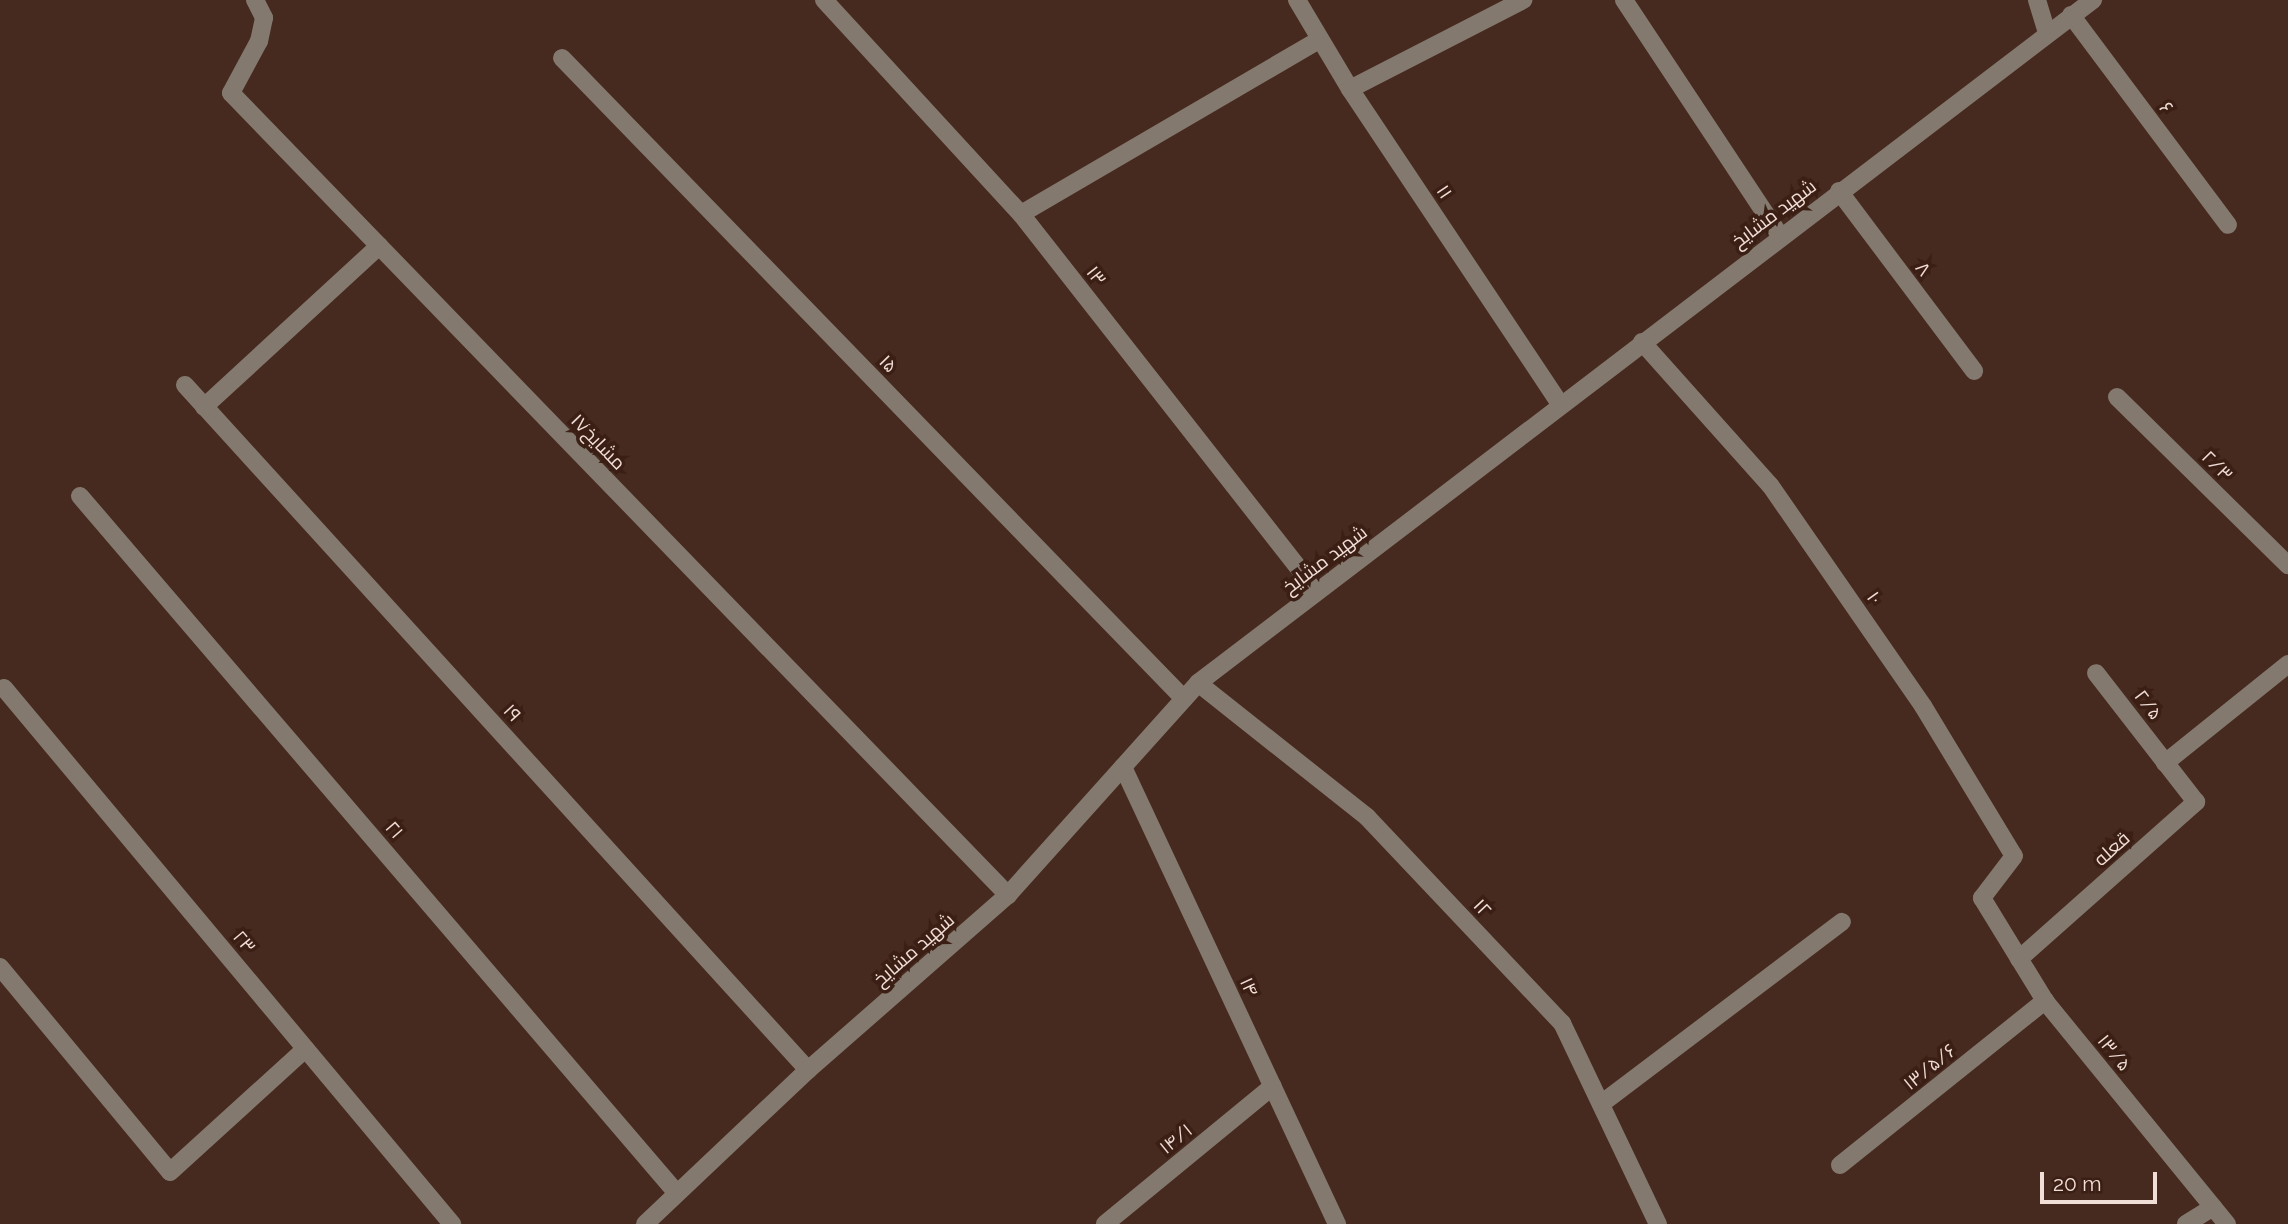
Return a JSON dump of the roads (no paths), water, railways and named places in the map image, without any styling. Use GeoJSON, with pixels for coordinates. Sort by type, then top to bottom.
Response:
{"type":"FeatureCollection","features":[{"type":"Feature","properties":{"kind":"street","name":"۱۷مشایخ"},"geometry":{"type":"LineString","coordinates":[[255,0],[264,18],[259,41],[231,93],[1008,895]]}},
{"type":"Feature","properties":{"kind":"street","name":"۱۳"},"geometry":{"type":"LineString","coordinates":[[824,0],[1021,214],[1317,592]]}},
{"type":"Feature","properties":{"kind":"street","name":"۱۱"},"geometry":{"type":"LineString","coordinates":[[1297,0],[1350,89],[1561,405]]}},
{"type":"Feature","properties":{"kind":"street"},"geometry":{"type":"LineString","coordinates":[[1350,89],[1523,0]]}},
{"type":"Feature","properties":{"kind":"street"},"geometry":{"type":"LineString","coordinates":[[1624,0],[1780,236]]}},
{"type":"Feature","properties":{"kind":"street"},"geometry":{"type":"LineString","coordinates":[[2037,0],[2047,32]]}},
{"type":"Feature","properties":{"kind":"street","name":"شهید مشایخ"},"geometry":{"type":"LineString","coordinates":[[645,1224],[808,1070],[1008,895],[1198,683],[2047,32],[2093,0]]}},
{"type":"Feature","properties":{"kind":"street","name":"۶"},"geometry":{"type":"LineString","coordinates":[[2071,15],[2228,225]]}},
{"type":"Feature","properties":{"kind":"street"},"geometry":{"type":"LineString","coordinates":[[1021,214],[1320,39]]}},
{"type":"Feature","properties":{"kind":"street","name":"۱۵"},"geometry":{"type":"LineString","coordinates":[[562,58],[1184,699]]}},
{"type":"Feature","properties":{"kind":"street","name":"۸"},"geometry":{"type":"LineString","coordinates":[[1839,191],[1974,371]]}},
{"type":"Feature","properties":{"kind":"street"},"geometry":{"type":"LineString","coordinates":[[204,407],[379,246]]}},
{"type":"Feature","properties":{"kind":"street","name":"۱۰"},"geometry":{"type":"LineString","coordinates":[[1642,342],[1770,485],[1923,705],[2014,856],[1982,898]]}},
{"type":"Feature","properties":{"kind":"street","name":"۱۹"},"geometry":{"type":"LineString","coordinates":[[185,385],[808,1070]]}},
{"type":"Feature","properties":{"kind":"street","name":"۲/۳"},"geometry":{"type":"LineString","coordinates":[[2117,397],[2288,565]]}},
{"type":"Feature","properties":{"kind":"street","name":"۲۱"},"geometry":{"type":"LineString","coordinates":[[79,496],[676,1192]]}},
{"type":"Feature","properties":{"kind":"street"},"geometry":{"type":"LineString","coordinates":[[2165,763],[2288,664]]}},
{"type":"Feature","properties":{"kind":"street","name":"۲/۵"},"geometry":{"type":"LineString","coordinates":[[2096,673],[2165,763]]}},
{"type":"Feature","properties":{"kind":"street","name":"۱۲"},"geometry":{"type":"LineString","coordinates":[[1198,683],[1367,817],[1562,1023],[1658,1224]]}},
{"type":"Feature","properties":{"kind":"street","name":"۲۳"},"geometry":{"type":"LineString","coordinates":[[4,688],[452,1224]]}},
{"type":"Feature","properties":{"kind":"street","name":"قعله"},"geometry":{"type":"LineString","coordinates":[[2019,959],[2196,803],[2165,763]]}},
{"type":"Feature","properties":{"kind":"street","name":"۱۴"},"geometry":{"type":"LineString","coordinates":[[1124,767],[1337,1224]]}},
{"type":"Feature","properties":{"kind":"street","name":"۱۳/۵"},"geometry":{"type":"LineString","coordinates":[[1982,898],[2045,1001],[2227,1224]]}},
{"type":"Feature","properties":{"kind":"street"},"geometry":{"type":"LineString","coordinates":[[1601,1104],[1842,922]]}},
{"type":"Feature","properties":{"kind":"street"},"geometry":{"type":"LineString","coordinates":[[0,967],[170,1172],[306,1049]]}},
{"type":"Feature","properties":{"kind":"street","name":"۱۳/۵/۶"},"geometry":{"type":"LineString","coordinates":[[1840,1165],[2045,1001]]}},
{"type":"Feature","properties":{"kind":"street","name":"۱۴/۱"},"geometry":{"type":"LineString","coordinates":[[1105,1224],[1273,1086]]}},
{"type":"Feature","properties":{"kind":"street"},"geometry":{"type":"LineString","coordinates":[[2186,1224],[2213,1207]]}}]}
